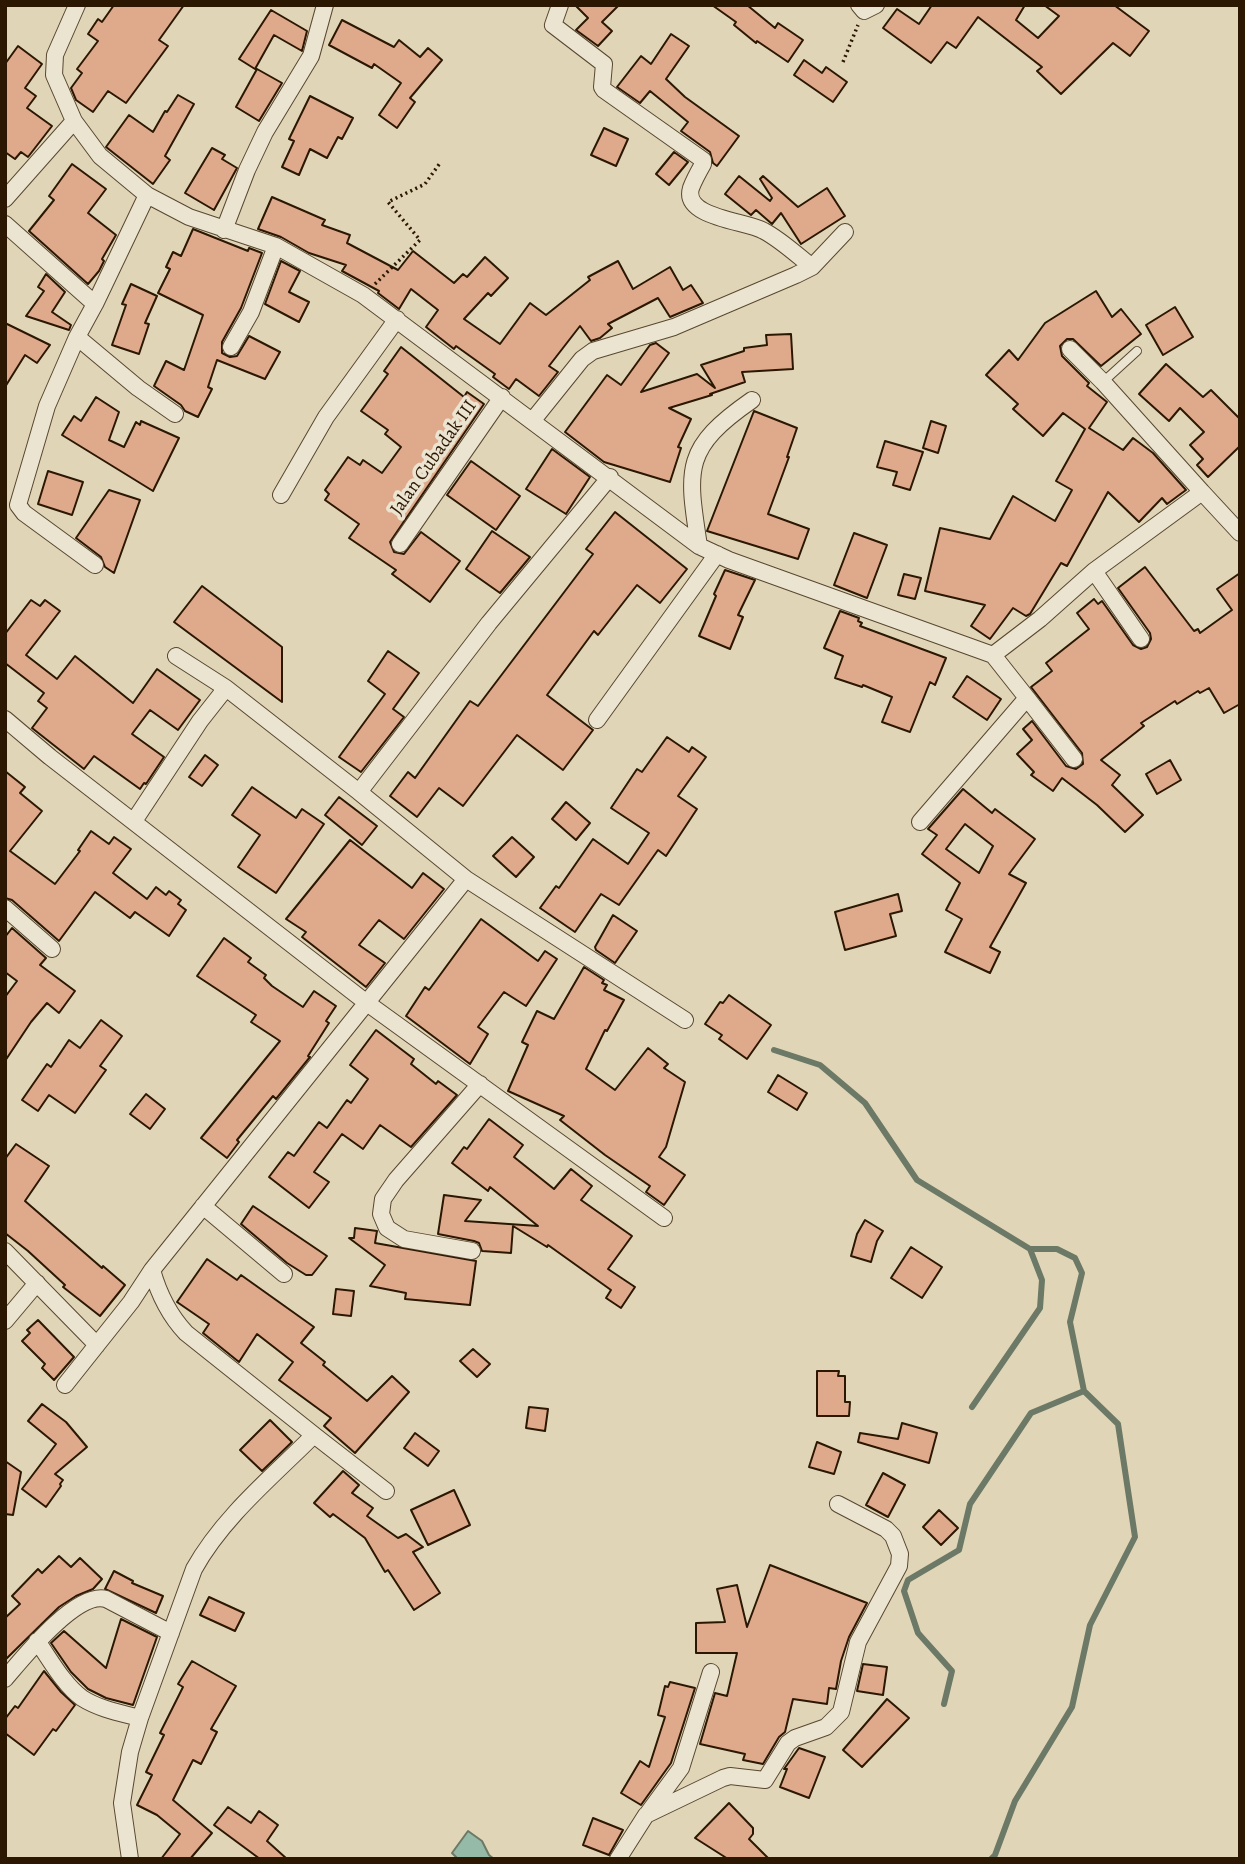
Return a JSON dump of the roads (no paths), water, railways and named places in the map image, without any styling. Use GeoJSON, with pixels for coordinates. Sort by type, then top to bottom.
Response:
{"type":"FeatureCollection","features":[{"type":"Feature","properties":{"kind":"street"},"geometry":{"type":"LineString","coordinates":[[77,5],[55,55],[54,75],[74,121],[100,156],[147,195],[189,217],[276,246],[363,295],[699,546],[993,655],[1074,759]]}},
{"type":"Feature","properties":{"kind":"street"},"geometry":{"type":"LineString","coordinates":[[224,230],[265,132],[311,56],[325,5]]}},
{"type":"Feature","properties":{"kind":"street"},"geometry":{"type":"LineString","coordinates":[[560,5],[553,25],[604,64],[604,90],[702,160],[703,164],[691,188],[690,196],[695,206],[713,215],[762,229],[812,267]]}},
{"type":"Feature","properties":{"kind":"street"},"geometry":{"type":"LineString","coordinates":[[5,199],[74,121]]}},
{"type":"Feature","properties":{"kind":"street"},"geometry":{"type":"LineString","coordinates":[[95,565],[24,513],[18,505],[47,406],[77,337],[147,195]]}},
{"type":"Feature","properties":{"kind":"street"},"geometry":{"type":"LineString","coordinates":[[5,224],[95,303]]}},
{"type":"Feature","properties":{"kind":"street"},"geometry":{"type":"LineString","coordinates":[[533,420],[582,359],[593,351],[674,327],[812,267],[845,232]]}},
{"type":"Feature","properties":{"kind":"street"},"geometry":{"type":"LineString","coordinates":[[231,347],[251,313],[276,246]]}},
{"type":"Feature","properties":{"kind":"street"},"geometry":{"type":"LineString","coordinates":[[281,495],[326,417],[397,320]]}},
{"type":"Feature","properties":{"kind":"street"},"geometry":{"type":"LineString","coordinates":[[77,337],[174,414]]}},
{"type":"Feature","properties":{"kind":"street"},"geometry":{"type":"LineString","coordinates":[[1070,349],[1240,533]]}},
{"type":"Feature","properties":{"kind":"street","name":"Jalan Cubadak III"},"geometry":{"type":"LineString","coordinates":[[400,544],[502,397]]}},
{"type":"Feature","properties":{"kind":"street"},"geometry":{"type":"LineString","coordinates":[[699,546],[692,503],[693,466],[710,434],[724,419],[752,400]]}},
{"type":"Feature","properties":{"kind":"street"},"geometry":{"type":"LineString","coordinates":[[359,792],[489,623],[610,477]]}},
{"type":"Feature","properties":{"kind":"street"},"geometry":{"type":"LineString","coordinates":[[993,655],[1040,619],[1094,571],[1202,492]]}},
{"type":"Feature","properties":{"kind":"street"},"geometry":{"type":"LineString","coordinates":[[597,720],[717,554]]}},
{"type":"Feature","properties":{"kind":"street"},"geometry":{"type":"LineString","coordinates":[[1094,571],[1141,639]]}},
{"type":"Feature","properties":{"kind":"street"},"geometry":{"type":"LineString","coordinates":[[176,656],[226,688],[466,879],[685,1020]]}},
{"type":"Feature","properties":{"kind":"street"},"geometry":{"type":"LineString","coordinates":[[134,821],[200,721],[226,688]]}},
{"type":"Feature","properties":{"kind":"street"},"geometry":{"type":"LineString","coordinates":[[920,822],[1027,698]]}},
{"type":"Feature","properties":{"kind":"street"},"geometry":{"type":"LineString","coordinates":[[5,719],[367,1003],[664,1218]]}},
{"type":"Feature","properties":{"kind":"street"},"geometry":{"type":"LineString","coordinates":[[65,1385],[152,1270],[466,879]]}},
{"type":"Feature","properties":{"kind":"street"},"geometry":{"type":"LineString","coordinates":[[5,908],[52,949]]}},
{"type":"Feature","properties":{"kind":"street"},"geometry":{"type":"LineString","coordinates":[[472,1251],[404,1239],[387,1228],[381,1214],[383,1199],[396,1180],[480,1084]]}},
{"type":"Feature","properties":{"kind":"street"},"geometry":{"type":"LineString","coordinates":[[203,1206],[284,1274]]}},
{"type":"Feature","properties":{"kind":"street"},"geometry":{"type":"LineString","coordinates":[[5,1251],[97,1345]]}},
{"type":"Feature","properties":{"kind":"street"},"geometry":{"type":"LineString","coordinates":[[152,1270],[164,1303],[180,1327],[386,1491]]}},
{"type":"Feature","properties":{"kind":"street"},"geometry":{"type":"LineString","coordinates":[[5,1321],[37,1283]]}},
{"type":"Feature","properties":{"kind":"street"},"geometry":{"type":"LineString","coordinates":[[130,1859],[122,1803],[130,1752],[194,1569],[202,1555],[240,1509],[314,1435]]}},
{"type":"Feature","properties":{"kind":"street"},"geometry":{"type":"LineString","coordinates":[[646,1815],[723,1778],[730,1776],[765,1780],[788,1743],[794,1738],[826,1727],[841,1712],[858,1642],[899,1566],[900,1554],[893,1536],[886,1529],[838,1504]]}},
{"type":"Feature","properties":{"kind":"street"},"geometry":{"type":"LineString","coordinates":[[5,1679],[37,1641],[64,1617],[97,1598],[106,1599],[171,1633]]}},
{"type":"Feature","properties":{"kind":"street"},"geometry":{"type":"LineString","coordinates":[[37,1641],[69,1685],[83,1698],[104,1708],[140,1718]]}},
{"type":"Feature","properties":{"kind":"street"},"geometry":{"type":"LineString","coordinates":[[618,1859],[681,1768],[711,1672]]}},
{"type":"Feature","properties":{"kind":"lane"},"geometry":{"type":"LineString","coordinates":[[1103,382],[1138,351]]}},
{"type":"Feature","properties":{"kind":"waterway"},"geometry":{"type":"LineString","coordinates":[[774,1050],[820,1065],[865,1103],[917,1180],[1030,1249],[1042,1280],[1040,1308],[972,1407]]}},
{"type":"Feature","properties":{"kind":"waterway"},"geometry":{"type":"LineString","coordinates":[[991,1859],[995,1855],[1015,1801],[1072,1707],[1090,1625],[1135,1537],[1118,1424],[1084,1391],[1070,1322],[1082,1273],[1075,1258],[1057,1249],[1030,1249]]}},
{"type":"Feature","properties":{"kind":"waterway"},"geometry":{"type":"LineString","coordinates":[[944,1704],[952,1671],[918,1633],[904,1591],[908,1580],[959,1550],[970,1504],[1031,1413],[1084,1391]]}}]}
